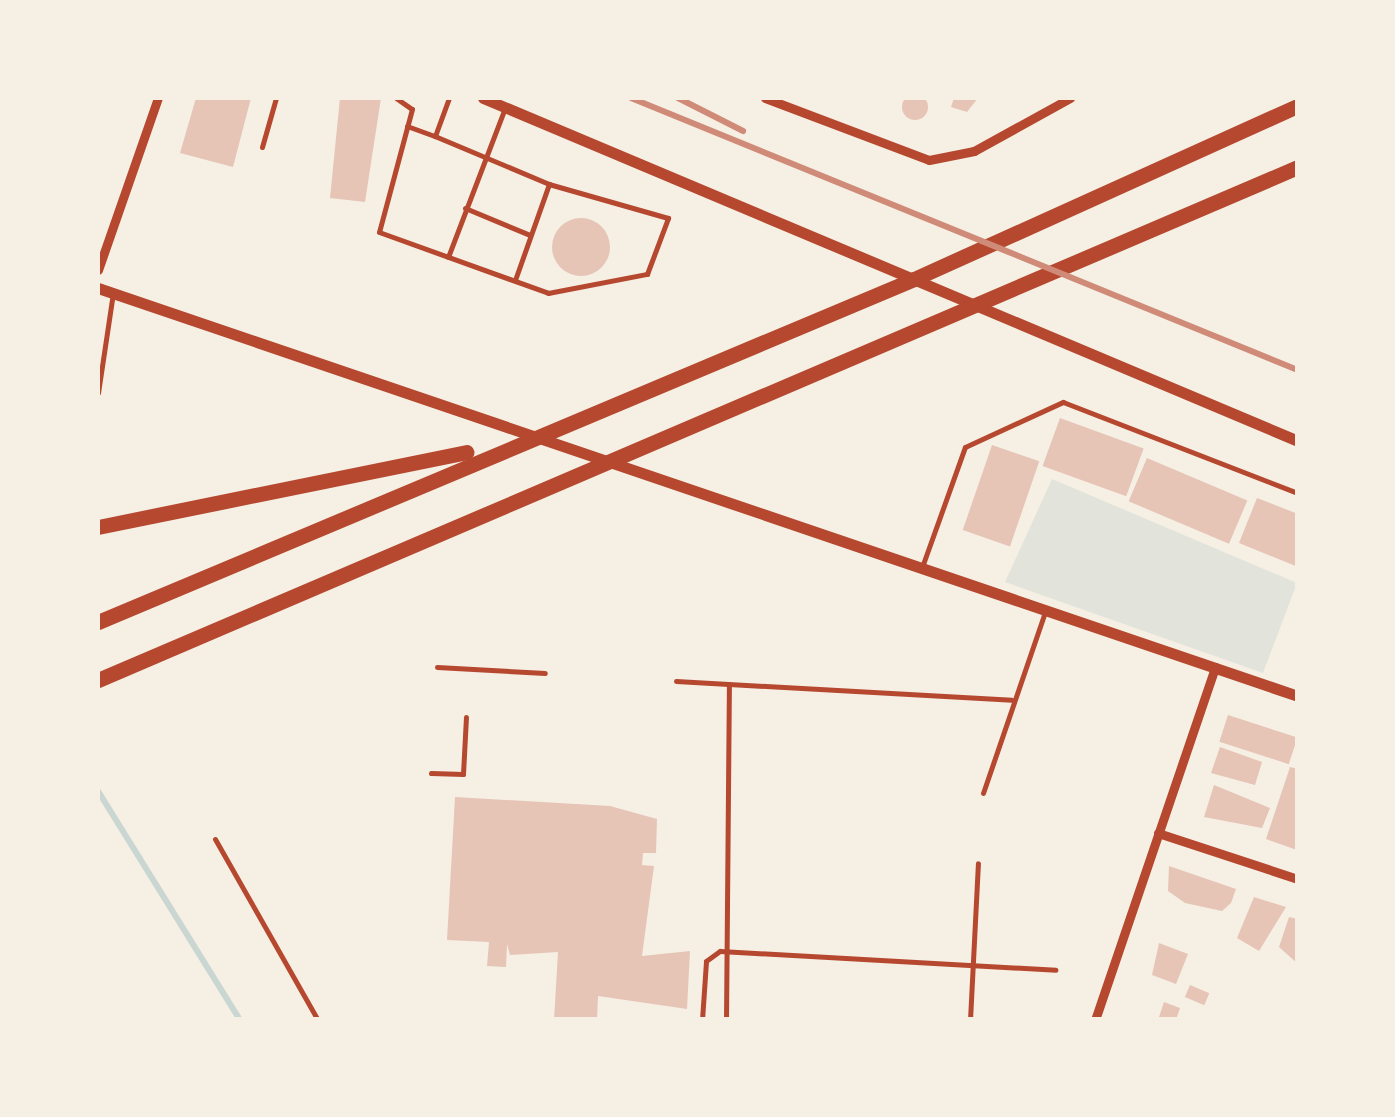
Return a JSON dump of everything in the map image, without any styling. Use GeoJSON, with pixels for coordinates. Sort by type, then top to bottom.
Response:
{"type":"FeatureCollection","features":[{"type":"Feature","properties":{"kind":"highway"},"geometry":{"type":"LineString","coordinates":[[98,622],[500,446],[914,279],[1298,106]]}},
{"type":"Feature","properties":{"kind":"highway"},"geometry":{"type":"LineString","coordinates":[[98,680],[602,457],[1298,167]]}},
{"type":"Feature","properties":{"kind":"highway"},"geometry":{"type":"LineString","coordinates":[[1269,180],[1298,175]]}},
{"type":"Feature","properties":{"kind":"highway"},"geometry":{"type":"LineString","coordinates":[[98,527],[500,446]]}},
{"type":"Feature","properties":{"kind":"street"},"geometry":{"type":"LineString","coordinates":[[98,270],[158,98]]}},
{"type":"Feature","properties":{"kind":"street"},"geometry":{"type":"LineString","coordinates":[[483,98],[1298,441]]}},
{"type":"Feature","properties":{"kind":"street"},"geometry":{"type":"LineString","coordinates":[[765,98],[929,160],[974,151],[1070,98]]}},
{"type":"Feature","properties":{"kind":"street"},"geometry":{"type":"LineString","coordinates":[[98,288],[1298,696]]}},
{"type":"Feature","properties":{"kind":"street"},"geometry":{"type":"LineString","coordinates":[[1095,1020],[1215,667]]}},
{"type":"Feature","properties":{"kind":"street"},"geometry":{"type":"LineString","coordinates":[[1158,834],[1298,880]]}},
{"type":"Feature","properties":{"kind":"lane"},"geometry":{"type":"LineString","coordinates":[[262,147],[276,98]]}},
{"type":"Feature","properties":{"kind":"lane"},"geometry":{"type":"LineString","coordinates":[[396,98],[412,109],[407,126],[379,232],[548,293],[648,274],[668,218],[549,184],[407,126]]}},
{"type":"Feature","properties":{"kind":"lane"},"geometry":{"type":"LineString","coordinates":[[435,136],[449,98]]}},
{"type":"Feature","properties":{"kind":"lane"},"geometry":{"type":"LineString","coordinates":[[448,257],[506,107]]}},
{"type":"Feature","properties":{"kind":"lane"},"geometry":{"type":"LineString","coordinates":[[514,282],[549,184]]}},
{"type":"Feature","properties":{"kind":"lane"},"geometry":{"type":"LineString","coordinates":[[465,208],[530,235]]}},
{"type":"Feature","properties":{"kind":"lane"},"geometry":{"type":"LineString","coordinates":[[98,393],[114,293]]}},
{"type":"Feature","properties":{"kind":"lane"},"geometry":{"type":"LineString","coordinates":[[98,314],[110,314]]}},
{"type":"Feature","properties":{"kind":"lane"},"geometry":{"type":"LineString","coordinates":[[922,567],[966,447],[1062,402],[1298,493]]}},
{"type":"Feature","properties":{"kind":"lane"},"geometry":{"type":"LineString","coordinates":[[983,793],[1046,610]]}},
{"type":"Feature","properties":{"kind":"lane"},"geometry":{"type":"LineString","coordinates":[[437,667],[545,673]]}},
{"type":"Feature","properties":{"kind":"lane"},"geometry":{"type":"LineString","coordinates":[[676,681],[1012,700]]}},
{"type":"Feature","properties":{"kind":"lane"},"geometry":{"type":"LineString","coordinates":[[726,1020],[730,962],[720,951],[729,684]]}},
{"type":"Feature","properties":{"kind":"lane"},"geometry":{"type":"LineString","coordinates":[[431,773],[463,774],[466,717]]}},
{"type":"Feature","properties":{"kind":"lane"},"geometry":{"type":"LineString","coordinates":[[215,839],[318,1020]]}},
{"type":"Feature","properties":{"kind":"lane"},"geometry":{"type":"LineString","coordinates":[[970,1020],[978,862]]}},
{"type":"Feature","properties":{"kind":"lane"},"geometry":{"type":"LineString","coordinates":[[702,1020],[706,961],[720,951],[1055,970]]}},
{"type":"Feature","properties":{"kind":"shaded area"},"geometry":{"type":"Polygon","coordinates":[[[1052,479],[1297,583],[1263,673],[1005,582],[1052,479]]]}},
{"type":"Feature","properties":{"kind":"building"},"geometry":{"type":"Polygon","coordinates":[[[915,94],[924,98],[928,107],[924,116],[915,120],[906,116],[902,107],[906,98],[915,94]]]}},
{"type":"Feature","properties":{"kind":"building"},"geometry":{"type":"Polygon","coordinates":[[[196,98],[251,98],[233,167],[180,153],[196,98]]]}},
{"type":"Feature","properties":{"kind":"building"},"geometry":{"type":"Polygon","coordinates":[[[340,98],[381,98],[365,202],[330,198],[340,98]]]}},
{"type":"Feature","properties":{"kind":"building"},"geometry":{"type":"Polygon","coordinates":[[[954,98],[978,98],[967,112],[951,107],[954,98]]]}},
{"type":"Feature","properties":{"kind":"building"},"geometry":{"type":"Polygon","coordinates":[[[581,218],[601,227],[610,247],[601,267],[581,276],[561,267],[552,247],[561,227],[581,218]]]}},
{"type":"Feature","properties":{"kind":"building"},"geometry":{"type":"Polygon","coordinates":[[[1060,418],[1144,448],[1126,496],[1043,466],[1060,418]]]}},
{"type":"Feature","properties":{"kind":"building"},"geometry":{"type":"Polygon","coordinates":[[[992,445],[1039,461],[1010,546],[963,530],[992,445]]]}},
{"type":"Feature","properties":{"kind":"building"},"geometry":{"type":"Polygon","coordinates":[[[1147,458],[1247,501],[1229,544],[1129,501],[1147,458]]]}},
{"type":"Feature","properties":{"kind":"building"},"geometry":{"type":"Polygon","coordinates":[[[1257,498],[1298,514],[1298,567],[1239,543],[1257,498]]]}},
{"type":"Feature","properties":{"kind":"building"},"geometry":{"type":"Polygon","coordinates":[[[1228,715],[1297,738],[1289,764],[1219,742],[1228,715]]]}},
{"type":"Feature","properties":{"kind":"building"},"geometry":{"type":"Polygon","coordinates":[[[1220,747],[1262,762],[1255,785],[1211,773],[1220,747]]]}},
{"type":"Feature","properties":{"kind":"building"},"geometry":{"type":"Polygon","coordinates":[[[1290,767],[1298,769],[1297,850],[1266,839],[1290,767]]]}},
{"type":"Feature","properties":{"kind":"building"},"geometry":{"type":"Polygon","coordinates":[[[1214,785],[1270,808],[1262,828],[1204,817],[1214,785]]]}},
{"type":"Feature","properties":{"kind":"building"},"geometry":{"type":"Polygon","coordinates":[[[455,797],[610,806],[657,819],[656,853],[643,853],[642,865],[654,866],[642,956],[690,951],[687,1009],[598,996],[597,1020],[554,1020],[558,952],[510,955],[507,944],[506,967],[487,966],[489,942],[447,940],[455,797]]]}},
{"type":"Feature","properties":{"kind":"building"},"geometry":{"type":"Polygon","coordinates":[[[1169,866],[1236,889],[1231,903],[1222,911],[1185,903],[1168,891],[1169,866]]]}},
{"type":"Feature","properties":{"kind":"building"},"geometry":{"type":"Polygon","coordinates":[[[1254,897],[1286,907],[1259,951],[1237,938],[1254,897]]]}},
{"type":"Feature","properties":{"kind":"building"},"geometry":{"type":"Polygon","coordinates":[[[1289,917],[1298,919],[1298,964],[1279,947],[1289,917]]]}},
{"type":"Feature","properties":{"kind":"building"},"geometry":{"type":"Polygon","coordinates":[[[1159,943],[1188,954],[1176,984],[1152,975],[1159,943]]]}},
{"type":"Feature","properties":{"kind":"building"},"geometry":{"type":"Polygon","coordinates":[[[1190,985],[1209,993],[1204,1005],[1185,997],[1190,985]]]}},
{"type":"Feature","properties":{"kind":"building"},"geometry":{"type":"Polygon","coordinates":[[[1164,1002],[1180,1008],[1176,1020],[1158,1020],[1164,1002]]]}},
{"type":"Feature","properties":{"kind":"waterway"},"geometry":{"type":"LineString","coordinates":[[98,791],[240,1020]]}},
{"type":"Feature","properties":{"kind":"railway"},"geometry":{"type":"LineString","coordinates":[[631,98],[1298,370]]}},
{"type":"Feature","properties":{"kind":"railway"},"geometry":{"type":"LineString","coordinates":[[678,98],[743,131]]}}]}
